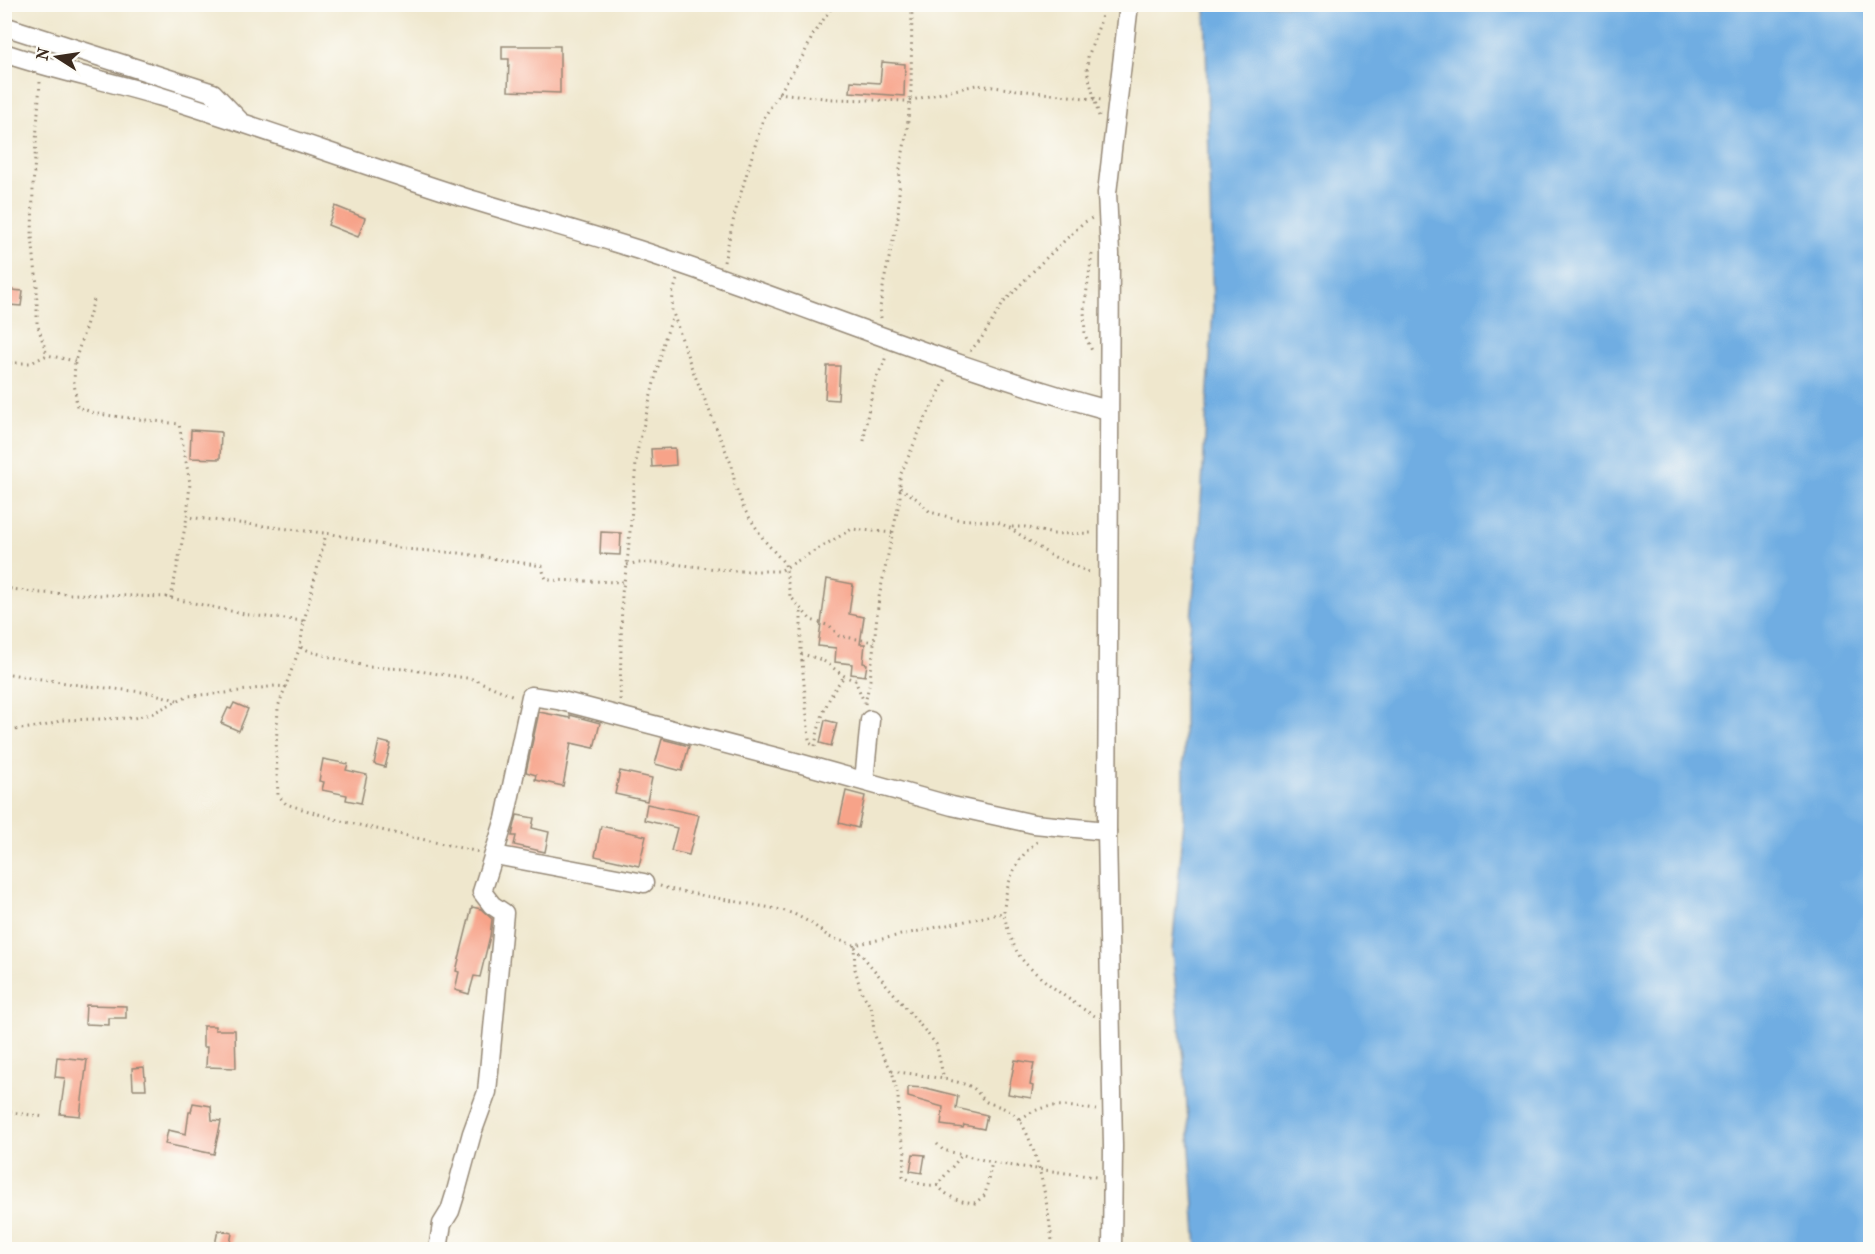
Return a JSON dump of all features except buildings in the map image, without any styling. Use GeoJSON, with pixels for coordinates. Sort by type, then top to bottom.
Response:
{"type":"FeatureCollection","features":[{"type":"Feature","properties":{"kind":"street"},"geometry":{"type":"LineString","coordinates":[[1112,1250],[1113,1112],[1107,831],[1110,254],[1107,193],[1129,4]]}},
{"type":"Feature","properties":{"kind":"street"},"geometry":{"type":"LineString","coordinates":[[4,26],[213,93],[241,122]]}},
{"type":"Feature","properties":{"kind":"street"},"geometry":{"type":"LineString","coordinates":[[4,53],[241,122],[459,196],[714,275],[884,337],[1108,410]]}},
{"type":"Feature","properties":{"kind":"street"},"geometry":{"type":"LineString","coordinates":[[438,1250],[442,1224],[450,1211],[472,1133],[487,1092],[504,913],[492,905],[482,892],[505,819],[531,696],[549,698],[812,766],[952,806],[1018,821],[1107,831]]}},
{"type":"Feature","properties":{"kind":"street"},"geometry":{"type":"LineString","coordinates":[[864,781],[867,712]]}},
{"type":"Feature","properties":{"kind":"street"},"geometry":{"type":"LineString","coordinates":[[495,855],[644,883]]}},
{"type":"Feature","properties":{"kind":"path"},"geometry":{"type":"LineString","coordinates":[[714,275],[727,255],[735,213],[763,119],[804,54],[813,34],[834,4]]}},
{"type":"Feature","properties":{"kind":"path"},"geometry":{"type":"LineString","coordinates":[[864,441],[870,403],[877,376],[885,362],[887,349],[880,308],[898,218],[900,168],[911,90],[912,4]]}},
{"type":"Feature","properties":{"kind":"path"},"geometry":{"type":"LineString","coordinates":[[1100,118],[1089,87],[1087,64],[1101,20],[1103,4]]}},
{"type":"Feature","properties":{"kind":"path"},"geometry":{"type":"LineString","coordinates":[[42,65],[33,187],[32,237],[37,285],[37,322],[46,355]]}},
{"type":"Feature","properties":{"kind":"path"},"geometry":{"type":"LineString","coordinates":[[778,93],[833,99],[908,101],[976,85],[1094,100],[1119,100]]}},
{"type":"Feature","properties":{"kind":"path"},"geometry":{"type":"LineString","coordinates":[[867,712],[879,597],[893,533],[900,476],[923,423],[958,362],[981,339],[1004,302],[1083,223],[1096,215]]}},
{"type":"Feature","properties":{"kind":"path"},"geometry":{"type":"LineString","coordinates":[[685,266],[678,276],[673,293],[674,315],[701,394],[732,466],[735,484],[744,509],[764,540],[785,564],[790,596],[801,610],[811,620],[830,626],[839,636],[874,642]]}},
{"type":"Feature","properties":{"kind":"path"},"geometry":{"type":"LineString","coordinates":[[94,300],[75,361],[74,382],[77,407],[97,414],[179,424],[190,483],[187,517],[171,598]]}},
{"type":"Feature","properties":{"kind":"path"},"geometry":{"type":"LineString","coordinates":[[618,716],[623,582],[627,565],[637,452],[664,338],[674,315]]}},
{"type":"Feature","properties":{"kind":"path"},"geometry":{"type":"LineString","coordinates":[[4,363],[31,363],[46,355],[75,361]]}},
{"type":"Feature","properties":{"kind":"path"},"geometry":{"type":"LineString","coordinates":[[900,488],[917,499],[930,512],[957,519],[997,522],[1061,561],[1090,573],[1108,577]]}},
{"type":"Feature","properties":{"kind":"path"},"geometry":{"type":"LineString","coordinates":[[187,517],[326,534],[404,549],[459,553],[542,566],[548,580],[623,582]]}},
{"type":"Feature","properties":{"kind":"path"},"geometry":{"type":"LineString","coordinates":[[1010,528],[1025,527],[1053,534],[1108,531]]}},
{"type":"Feature","properties":{"kind":"path"},"geometry":{"type":"LineString","coordinates":[[627,565],[666,563],[756,572],[780,571],[852,529],[893,533]]}},
{"type":"Feature","properties":{"kind":"path"},"geometry":{"type":"LineString","coordinates":[[326,534],[304,621],[300,647],[278,707],[276,724],[278,795],[286,804],[341,821],[495,855]]}},
{"type":"Feature","properties":{"kind":"path"},"geometry":{"type":"LineString","coordinates":[[4,588],[41,593],[144,595],[171,598],[249,615],[304,621]]}},
{"type":"Feature","properties":{"kind":"path"},"geometry":{"type":"LineString","coordinates":[[801,610],[801,654],[809,739],[815,747]]}},
{"type":"Feature","properties":{"kind":"path"},"geometry":{"type":"LineString","coordinates":[[300,647],[368,667],[442,673],[473,679],[509,695],[531,696]]}},
{"type":"Feature","properties":{"kind":"path"},"geometry":{"type":"LineString","coordinates":[[801,654],[828,663],[844,677],[855,680],[867,712]]}},
{"type":"Feature","properties":{"kind":"path"},"geometry":{"type":"LineString","coordinates":[[4,673],[151,693],[178,701]]}},
{"type":"Feature","properties":{"kind":"path"},"geometry":{"type":"LineString","coordinates":[[812,766],[818,731],[834,688],[844,677]]}},
{"type":"Feature","properties":{"kind":"path"},"geometry":{"type":"LineString","coordinates":[[4,732],[52,725],[61,720],[134,718],[151,714],[187,696],[275,686],[287,687]]}},
{"type":"Feature","properties":{"kind":"path"},"geometry":{"type":"LineString","coordinates":[[1053,826],[1019,860],[1011,874],[1003,913],[1019,956],[1069,999],[1110,1023]]}},
{"type":"Feature","properties":{"kind":"path"},"geometry":{"type":"LineString","coordinates":[[644,883],[782,910],[794,914],[829,937],[854,945],[1003,913]]}},
{"type":"Feature","properties":{"kind":"path"},"geometry":{"type":"LineString","coordinates":[[854,945],[855,969],[861,991],[872,1009],[874,1033],[881,1052],[892,1071],[898,1095],[899,1132],[905,1150],[903,1176],[917,1183],[937,1185],[962,1155]]}},
{"type":"Feature","properties":{"kind":"path"},"geometry":{"type":"LineString","coordinates":[[854,945],[936,1044],[944,1079]]}},
{"type":"Feature","properties":{"kind":"path"},"geometry":{"type":"LineString","coordinates":[[892,1071],[944,1079],[972,1087],[987,1102],[1004,1107],[1020,1119],[1038,1169],[1046,1200],[1053,1250]]}},
{"type":"Feature","properties":{"kind":"path"},"geometry":{"type":"LineString","coordinates":[[1020,1119],[1034,1110],[1054,1105],[1113,1112]]}},
{"type":"Feature","properties":{"kind":"path"},"geometry":{"type":"LineString","coordinates":[[4,1111],[44,1117]]}},
{"type":"Feature","properties":{"kind":"path"},"geometry":{"type":"LineString","coordinates":[[937,1144],[943,1150],[992,1162],[1113,1179]]}},
{"type":"Feature","properties":{"kind":"path"},"geometry":{"type":"LineString","coordinates":[[937,1185],[947,1196],[957,1201],[975,1203],[985,1196],[992,1162]]}},
{"type":"Feature","properties":{"kind":"water"},"geometry":{"type":"Polygon","coordinates":[[[1205,5],[1870,5],[1870,1249],[1197,1249],[1185,1078],[1172,951],[1184,820],[1184,694],[1199,534],[1213,308],[1205,5]]]}}]}
